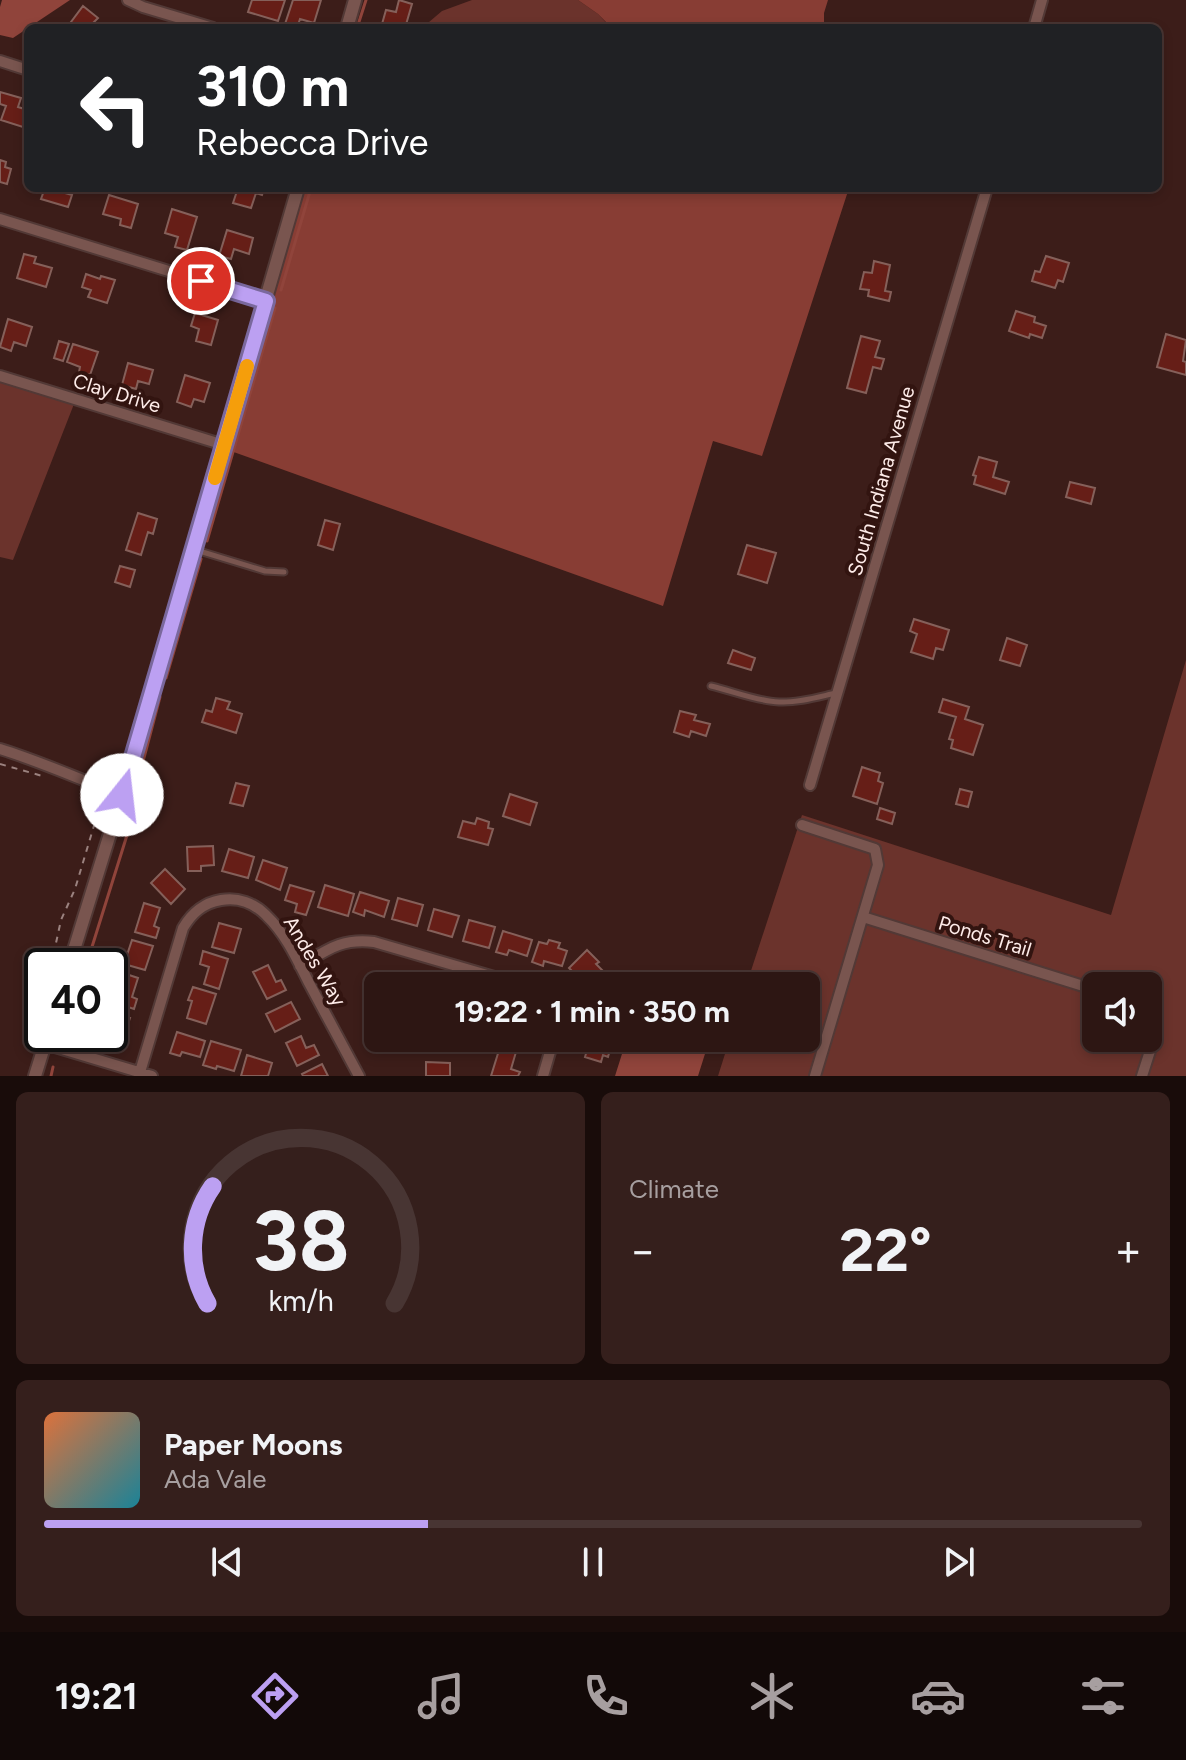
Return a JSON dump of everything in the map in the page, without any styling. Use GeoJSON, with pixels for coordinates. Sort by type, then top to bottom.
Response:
{"type":"FeatureCollection","features":[{"type":"Feature","properties":{"kind":"street"},"geometry":{"type":"LineString","coordinates":[[128,0],[200,24]]}},
{"type":"Feature","properties":{"kind":"street"},"geometry":{"type":"LineString","coordinates":[[348,24],[355,0]]}},
{"type":"Feature","properties":{"kind":"street"},"geometry":{"type":"LineString","coordinates":[[1035,24],[1042,0]]}},
{"type":"Feature","properties":{"kind":"street"},"geometry":{"type":"LineString","coordinates":[[0,61],[24,69]]}},
{"type":"Feature","properties":{"kind":"street"},"geometry":{"type":"LineString","coordinates":[[75,948],[297,192]]}},
{"type":"Feature","properties":{"kind":"street","name":"South Indiana Avenue"},"geometry":{"type":"LineString","coordinates":[[810,785],[986,192]]}},
{"type":"Feature","properties":{"kind":"street"},"geometry":{"type":"LineString","coordinates":[[0,219],[266,301]]}},
{"type":"Feature","properties":{"kind":"street","name":"Clay Drive"},"geometry":{"type":"LineString","coordinates":[[0,376],[224,445]]}},
{"type":"Feature","properties":{"kind":"street"},"geometry":{"type":"LineString","coordinates":[[0,749],[122,795]]}},
{"type":"Feature","properties":{"kind":"street"},"geometry":{"type":"LineString","coordinates":[[802,825],[875,849],[878,865],[815,1076]]}},
{"type":"Feature","properties":{"kind":"street","name":"Andes Way"},"geometry":{"type":"LineString","coordinates":[[140,1072],[183,928],[202,906],[233,899],[258,908],[287,941],[359,1076]]}},
{"type":"Feature","properties":{"kind":"street","name":"Ponds Trail"},"geometry":{"type":"LineString","coordinates":[[863,917],[1082,986]]}},
{"type":"Feature","properties":{"kind":"street"},"geometry":{"type":"LineString","coordinates":[[300,966],[330,948],[355,940],[374,942],[477,972]]}},
{"type":"Feature","properties":{"kind":"street"},"geometry":{"type":"LineString","coordinates":[[35,1076],[42,1052]]}},
{"type":"Feature","properties":{"kind":"street"},"geometry":{"type":"LineString","coordinates":[[83,1052],[152,1076]]}},
{"type":"Feature","properties":{"kind":"street"},"geometry":{"type":"LineString","coordinates":[[543,1076],[550,1052]]}},
{"type":"Feature","properties":{"kind":"street"},"geometry":{"type":"LineString","coordinates":[[1142,1076],[1150,1052]]}},
{"type":"Feature","properties":{"kind":"lane"},"geometry":{"type":"LineString","coordinates":[[194,549],[265,571],[284,572]]}},
{"type":"Feature","properties":{"kind":"lane"},"geometry":{"type":"LineString","coordinates":[[711,686],[780,702],[837,692]]}},
{"type":"Feature","properties":{"kind":"path"},"geometry":{"type":"LineString","coordinates":[[0,764],[56,780]]}},
{"type":"Feature","properties":{"kind":"path"},"geometry":{"type":"LineString","coordinates":[[95,795],[99,807]]}},
{"type":"Feature","properties":{"kind":"shaded area"},"geometry":{"type":"Polygon","coordinates":[[[2,0],[70,0],[34,24],[24,24],[24,31],[13,38],[0,35],[2,0]]]}},
{"type":"Feature","properties":{"kind":"shaded area"},"geometry":{"type":"Polygon","coordinates":[[[472,0],[578,0],[607,24],[427,24],[442,11],[472,0]]]}},
{"type":"Feature","properties":{"kind":"shaded area"},"geometry":{"type":"Polygon","coordinates":[[[578,0],[828,0],[824,24],[608,24],[578,0]]]}},
{"type":"Feature","properties":{"kind":"shaded area"},"geometry":{"type":"Polygon","coordinates":[[[303,192],[848,192],[762,456],[713,441],[663,606],[228,450],[303,192]]]}},
{"type":"Feature","properties":{"kind":"shaded area"},"geometry":{"type":"Polygon","coordinates":[[[0,382],[74,404],[13,560],[0,557],[0,382]]]}},
{"type":"Feature","properties":{"kind":"shaded area"},"geometry":{"type":"Polygon","coordinates":[[[1186,660],[1186,1076],[718,1076],[726,1052],[820,1052],[820,972],[751,972],[802,815],[1111,915],[1186,660]]]}},
{"type":"Feature","properties":{"kind":"shaded area"},"geometry":{"type":"Polygon","coordinates":[[[623,1052],[706,1052],[698,1076],[615,1076],[623,1052]]]}},
{"type":"Feature","properties":{"kind":"building"},"geometry":{"type":"Polygon","coordinates":[[[252,0],[285,0],[278,21],[248,12],[252,0]]]}},
{"type":"Feature","properties":{"kind":"building"},"geometry":{"type":"Polygon","coordinates":[[[293,0],[321,0],[314,23],[300,19],[298,24],[285,24],[293,0]]]}},
{"type":"Feature","properties":{"kind":"building"},"geometry":{"type":"Polygon","coordinates":[[[399,0],[412,4],[406,24],[382,24],[386,10],[396,12],[399,0]]]}},
{"type":"Feature","properties":{"kind":"building"},"geometry":{"type":"Polygon","coordinates":[[[83,6],[98,18],[94,22],[96,24],[70,24],[83,6]]]}},
{"type":"Feature","properties":{"kind":"building"},"geometry":{"type":"Polygon","coordinates":[[[0,92],[21,98],[18,107],[24,109],[24,127],[1,120],[6,106],[0,104],[0,92]]]}},
{"type":"Feature","properties":{"kind":"building"},"geometry":{"type":"Polygon","coordinates":[[[0,160],[11,169],[7,184],[0,182],[0,160]]]}},
{"type":"Feature","properties":{"kind":"building"},"geometry":{"type":"Polygon","coordinates":[[[44,192],[72,195],[68,207],[41,199],[44,192]]]}},
{"type":"Feature","properties":{"kind":"building"},"geometry":{"type":"Polygon","coordinates":[[[237,192],[263,192],[262,195],[256,193],[251,208],[233,203],[237,192]]]}},
{"type":"Feature","properties":{"kind":"building"},"geometry":{"type":"Polygon","coordinates":[[[109,195],[138,204],[131,228],[120,225],[121,219],[103,214],[109,195]]]}},
{"type":"Feature","properties":{"kind":"building"},"geometry":{"type":"Polygon","coordinates":[[[172,209],[197,217],[187,250],[175,247],[178,237],[165,233],[172,209]]]}},
{"type":"Feature","properties":{"kind":"building"},"geometry":{"type":"Polygon","coordinates":[[[227,230],[253,238],[249,254],[234,249],[231,259],[219,256],[227,230]]]}},
{"type":"Feature","properties":{"kind":"building"},"geometry":{"type":"Polygon","coordinates":[[[24,254],[36,257],[34,263],[52,268],[46,287],[17,278],[24,254]]]}},
{"type":"Feature","properties":{"kind":"building"},"geometry":{"type":"Polygon","coordinates":[[[1046,256],[1069,263],[1063,282],[1058,280],[1055,288],[1032,281],[1035,271],[1040,272],[1046,256]]]}},
{"type":"Feature","properties":{"kind":"building"},"geometry":{"type":"Polygon","coordinates":[[[874,261],[890,265],[885,291],[891,292],[889,301],[868,296],[869,290],[860,289],[864,272],[872,273],[874,261]]]}},
{"type":"Feature","properties":{"kind":"building"},"geometry":{"type":"Polygon","coordinates":[[[86,274],[115,280],[107,303],[88,297],[91,290],[82,287],[86,274]]]}},
{"type":"Feature","properties":{"kind":"building"},"geometry":{"type":"Polygon","coordinates":[[[1016,311],[1035,317],[1034,322],[1046,326],[1042,338],[1030,334],[1029,338],[1009,331],[1016,311]]]}},
{"type":"Feature","properties":{"kind":"building"},"geometry":{"type":"Polygon","coordinates":[[[195,313],[218,320],[211,345],[196,341],[199,329],[191,326],[195,313]]]}},
{"type":"Feature","properties":{"kind":"building"},"geometry":{"type":"Polygon","coordinates":[[[8,319],[32,327],[26,346],[14,342],[11,351],[0,347],[8,319]]]}},
{"type":"Feature","properties":{"kind":"building"},"geometry":{"type":"Polygon","coordinates":[[[1166,334],[1186,340],[1183,361],[1186,362],[1186,375],[1157,367],[1166,334]]]}},
{"type":"Feature","properties":{"kind":"building"},"geometry":{"type":"Polygon","coordinates":[[[861,336],[880,341],[875,357],[884,359],[881,369],[873,367],[866,393],[847,388],[861,336]]]}},
{"type":"Feature","properties":{"kind":"building"},"geometry":{"type":"Polygon","coordinates":[[[59,341],[69,344],[63,361],[54,358],[59,341]]]}},
{"type":"Feature","properties":{"kind":"building"},"geometry":{"type":"Polygon","coordinates":[[[73,344],[98,352],[90,375],[79,372],[80,367],[67,362],[73,344]]]}},
{"type":"Feature","properties":{"kind":"building"},"geometry":{"type":"Polygon","coordinates":[[[128,363],[153,370],[149,384],[138,381],[136,389],[122,385],[128,363]]]}},
{"type":"Feature","properties":{"kind":"building"},"geometry":{"type":"Polygon","coordinates":[[[185,375],[210,383],[204,402],[194,399],[191,407],[177,402],[185,375]]]}},
{"type":"Feature","properties":{"kind":"building"},"geometry":{"type":"Polygon","coordinates":[[[979,457],[997,462],[993,477],[1009,482],[1005,494],[974,484],[976,476],[973,475],[979,457]]]}},
{"type":"Feature","properties":{"kind":"building"},"geometry":{"type":"Polygon","coordinates":[[[1070,482],[1095,488],[1091,504],[1066,497],[1070,482]]]}},
{"type":"Feature","properties":{"kind":"building"},"geometry":{"type":"Polygon","coordinates":[[[138,513],[157,519],[153,534],[148,532],[141,555],[126,550],[138,513]]]}},
{"type":"Feature","properties":{"kind":"building"},"geometry":{"type":"Polygon","coordinates":[[[325,520],[340,524],[333,550],[318,545],[325,520]]]}},
{"type":"Feature","properties":{"kind":"building"},"geometry":{"type":"Polygon","coordinates":[[[747,545],[776,553],[767,583],[738,574],[747,545]]]}},
{"type":"Feature","properties":{"kind":"building"},"geometry":{"type":"Polygon","coordinates":[[[120,566],[135,570],[130,587],[115,582],[120,566]]]}},
{"type":"Feature","properties":{"kind":"building"},"geometry":{"type":"Polygon","coordinates":[[[914,619],[949,630],[943,650],[936,648],[933,659],[911,652],[917,634],[910,631],[914,619]]]}},
{"type":"Feature","properties":{"kind":"building"},"geometry":{"type":"Polygon","coordinates":[[[1007,638],[1027,645],[1020,666],[1000,660],[1007,638]]]}},
{"type":"Feature","properties":{"kind":"building"},"geometry":{"type":"Polygon","coordinates":[[[733,650],[755,658],[751,670],[728,663],[733,650]]]}},
{"type":"Feature","properties":{"kind":"building"},"geometry":{"type":"Polygon","coordinates":[[[216,698],[230,702],[227,709],[242,714],[236,733],[202,722],[206,710],[212,712],[216,698]]]}},
{"type":"Feature","properties":{"kind":"building"},"geometry":{"type":"Polygon","coordinates":[[[943,699],[969,707],[965,719],[983,725],[973,755],[951,748],[953,740],[949,739],[956,717],[939,712],[943,699]]]}},
{"type":"Feature","properties":{"kind":"building"},"geometry":{"type":"Polygon","coordinates":[[[680,711],[696,715],[694,720],[710,724],[706,736],[691,731],[689,737],[674,732],[680,711]]]}},
{"type":"Feature","properties":{"kind":"building"},"geometry":{"type":"Polygon","coordinates":[[[862,767],[880,773],[878,781],[883,783],[877,804],[853,796],[862,767]]]}},
{"type":"Feature","properties":{"kind":"building"},"geometry":{"type":"Polygon","coordinates":[[[236,783],[249,786],[243,806],[230,803],[236,783]]]}},
{"type":"Feature","properties":{"kind":"building"},"geometry":{"type":"Polygon","coordinates":[[[960,789],[972,792],[968,807],[956,804],[960,789]]]}},
{"type":"Feature","properties":{"kind":"building"},"geometry":{"type":"Polygon","coordinates":[[[510,794],[537,803],[530,825],[503,816],[510,794]]]}},
{"type":"Feature","properties":{"kind":"building"},"geometry":{"type":"Polygon","coordinates":[[[880,808],[895,813],[892,824],[877,819],[880,808]]]}},
{"type":"Feature","properties":{"kind":"building"},"geometry":{"type":"Polygon","coordinates":[[[477,818],[489,822],[488,828],[493,829],[488,845],[458,837],[463,821],[475,824],[477,818]]]}},
{"type":"Feature","properties":{"kind":"building"},"geometry":{"type":"Polygon","coordinates":[[[213,846],[214,865],[201,866],[201,871],[188,871],[187,847],[213,846]]]}},
{"type":"Feature","properties":{"kind":"building"},"geometry":{"type":"Polygon","coordinates":[[[229,849],[254,857],[248,878],[222,871],[229,849]]]}},
{"type":"Feature","properties":{"kind":"building"},"geometry":{"type":"Polygon","coordinates":[[[263,860],[287,868],[280,890],[256,880],[263,860]]]}},
{"type":"Feature","properties":{"kind":"building"},"geometry":{"type":"Polygon","coordinates":[[[165,869],[185,889],[171,904],[151,883],[165,869]]]}},
{"type":"Feature","properties":{"kind":"building"},"geometry":{"type":"Polygon","coordinates":[[[290,885],[314,892],[306,915],[295,912],[297,904],[285,900],[290,885]]]}},
{"type":"Feature","properties":{"kind":"building"},"geometry":{"type":"Polygon","coordinates":[[[325,885],[354,894],[348,916],[318,907],[325,885]]]}},
{"type":"Feature","properties":{"kind":"building"},"geometry":{"type":"Polygon","coordinates":[[[360,892],[389,901],[384,917],[365,910],[364,916],[353,912],[360,892]]]}},
{"type":"Feature","properties":{"kind":"building"},"geometry":{"type":"Polygon","coordinates":[[[398,898],[423,905],[417,926],[392,919],[398,898]]]}},
{"type":"Feature","properties":{"kind":"building"},"geometry":{"type":"Polygon","coordinates":[[[144,903],[160,908],[154,926],[159,928],[156,938],[135,932],[144,903]]]}},
{"type":"Feature","properties":{"kind":"building"},"geometry":{"type":"Polygon","coordinates":[[[434,909],[459,916],[452,937],[428,930],[434,909]]]}},
{"type":"Feature","properties":{"kind":"building"},"geometry":{"type":"Polygon","coordinates":[[[469,920],[495,927],[489,948],[463,941],[469,920]]]}},
{"type":"Feature","properties":{"kind":"building"},"geometry":{"type":"Polygon","coordinates":[[[219,923],[241,929],[234,953],[212,947],[219,923]]]}},
{"type":"Feature","properties":{"kind":"building"},"geometry":{"type":"Polygon","coordinates":[[[503,931],[532,940],[527,956],[509,950],[507,955],[496,952],[503,931]]]}},
{"type":"Feature","properties":{"kind":"building"},"geometry":{"type":"Polygon","coordinates":[[[132,940],[153,946],[145,970],[128,965],[132,940]]]}},
{"type":"Feature","properties":{"kind":"building"},"geometry":{"type":"Polygon","coordinates":[[[549,940],[560,943],[558,948],[567,951],[562,966],[544,961],[543,966],[532,962],[539,942],[547,944],[549,940]]]}},
{"type":"Feature","properties":{"kind":"building"},"geometry":{"type":"Polygon","coordinates":[[[587,950],[603,971],[573,972],[569,968],[587,950]]]}},
{"type":"Feature","properties":{"kind":"building"},"geometry":{"type":"Polygon","coordinates":[[[203,951],[228,959],[219,989],[204,984],[209,967],[200,964],[203,951]]]}},
{"type":"Feature","properties":{"kind":"building"},"geometry":{"type":"Polygon","coordinates":[[[268,965],[276,982],[281,980],[286,990],[267,999],[253,972],[268,965]]]}},
{"type":"Feature","properties":{"kind":"building"},"geometry":{"type":"Polygon","coordinates":[[[128,975],[138,978],[132,997],[137,999],[134,1009],[128,1007],[128,975]]]}},
{"type":"Feature","properties":{"kind":"building"},"geometry":{"type":"Polygon","coordinates":[[[193,987],[216,994],[206,1024],[187,1018],[192,1001],[188,1000],[193,987]]]}},
{"type":"Feature","properties":{"kind":"building"},"geometry":{"type":"Polygon","coordinates":[[[291,1002],[300,1019],[275,1032],[266,1014],[291,1002]]]}},
{"type":"Feature","properties":{"kind":"building"},"geometry":{"type":"Polygon","coordinates":[[[177,1032],[205,1041],[200,1057],[182,1052],[180,1056],[170,1053],[177,1032]]]}},
{"type":"Feature","properties":{"kind":"building"},"geometry":{"type":"Polygon","coordinates":[[[301,1036],[306,1048],[314,1045],[319,1055],[297,1066],[286,1043],[301,1036]]]}},
{"type":"Feature","properties":{"kind":"building"},"geometry":{"type":"Polygon","coordinates":[[[211,1041],[241,1050],[234,1071],[203,1065],[211,1041]]]}},
{"type":"Feature","properties":{"kind":"building"},"geometry":{"type":"Polygon","coordinates":[[[498,1052],[516,1052],[511,1069],[520,1072],[518,1076],[491,1076],[498,1052]]]}},
{"type":"Feature","properties":{"kind":"building"},"geometry":{"type":"Polygon","coordinates":[[[586,1052],[609,1052],[608,1057],[603,1055],[601,1062],[585,1057],[586,1052]]]}},
{"type":"Feature","properties":{"kind":"building"},"geometry":{"type":"Polygon","coordinates":[[[247,1055],[272,1063],[268,1076],[241,1076],[247,1055]]]}},
{"type":"Feature","properties":{"kind":"building"},"geometry":{"type":"Polygon","coordinates":[[[426,1062],[450,1063],[450,1076],[426,1076],[426,1062]]]}},
{"type":"Feature","properties":{"kind":"building"},"geometry":{"type":"Polygon","coordinates":[[[322,1064],[328,1076],[303,1076],[302,1074],[322,1064]]]}},
{"type":"Feature","properties":{"kind":"waterway"},"geometry":{"type":"LineString","coordinates":[[358,24],[366,0]]}},
{"type":"Feature","properties":{"kind":"waterway"},"geometry":{"type":"LineString","coordinates":[[281,290],[310,192]]}},
{"type":"Feature","properties":{"kind":"waterway"},"geometry":{"type":"LineString","coordinates":[[207,541],[275,308]]}},
{"type":"Feature","properties":{"kind":"waterway"},"geometry":{"type":"LineString","coordinates":[[166,678],[201,559]]}},
{"type":"Feature","properties":{"kind":"waterway"},"geometry":{"type":"LineString","coordinates":[[140,773],[160,697]]}},
{"type":"Feature","properties":{"kind":"waterway"},"geometry":{"type":"LineString","coordinates":[[92,948],[128,832]]}},
{"type":"Feature","properties":{"kind":"waterway"},"geometry":{"type":"LineString","coordinates":[[51,1076],[53,1067]]}},
{"type":"Feature","properties":{"kind":"slow traffic"},"geometry":{"type":"LineString","coordinates":[[215,478],[247,366]]}},
{"type":"Feature","properties":{"kind":"route"},"geometry":{"type":"LineString","coordinates":[[122,795],[266,301],[201,281]]}}]}
